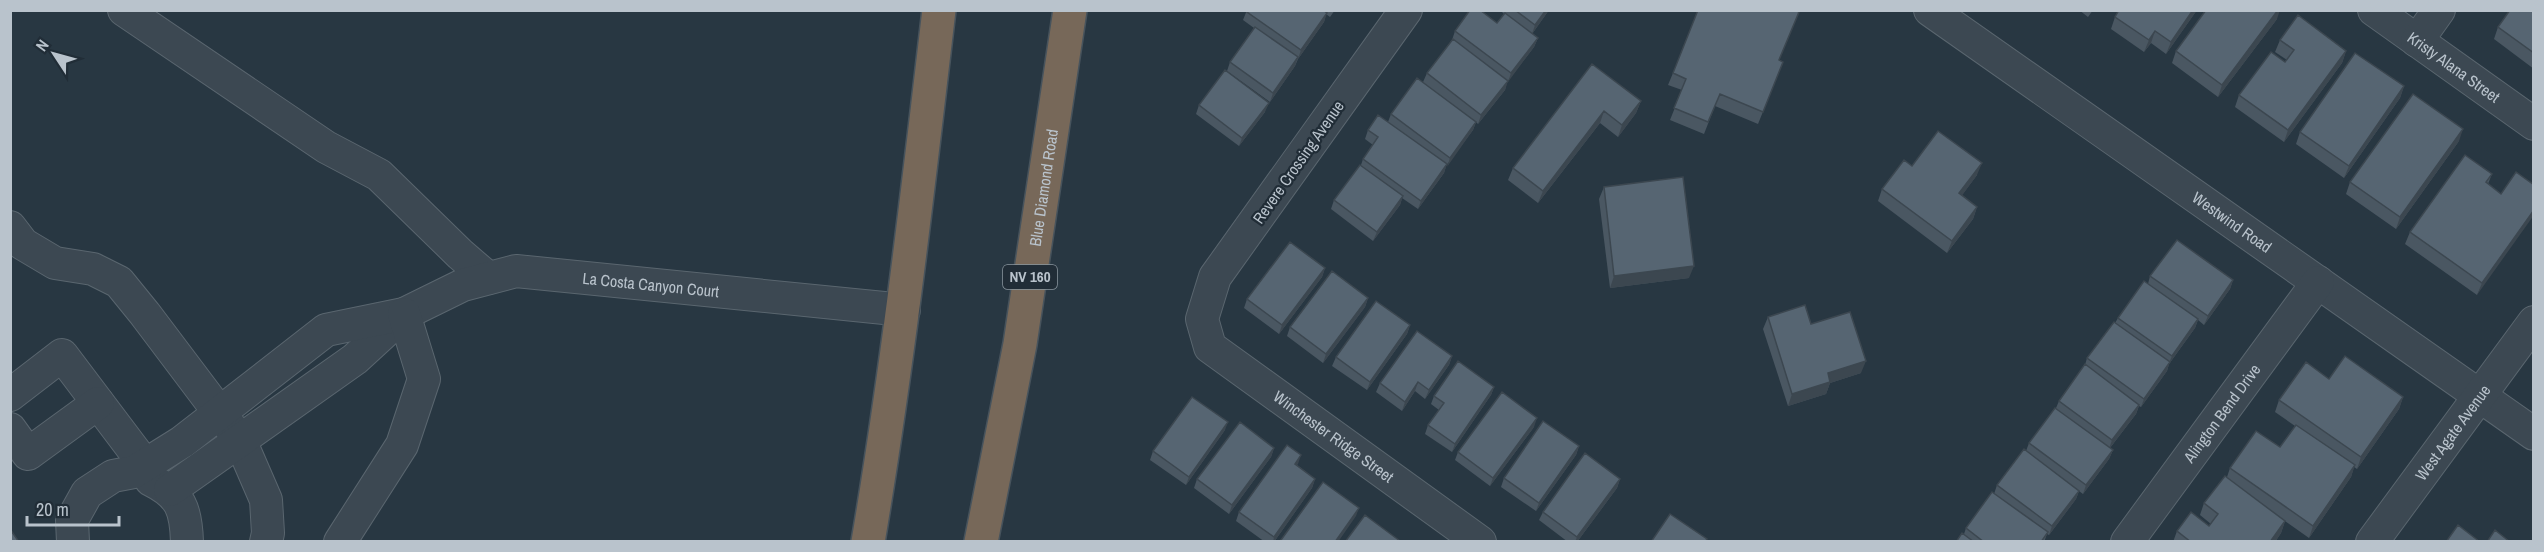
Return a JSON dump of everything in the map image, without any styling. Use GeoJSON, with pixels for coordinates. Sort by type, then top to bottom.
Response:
{"type":"FeatureCollection","features":[{"type":"Feature","properties":{"kind":"highway"},"geometry":{"type":"LineString","coordinates":[[868,542],[889,421],[904,310],[939,10]]}},
{"type":"Feature","properties":{"kind":"highway","name":"Blue Diamond Road"},"geometry":{"type":"LineString","coordinates":[[981,542],[1020,344],[1070,10]]}},
{"type":"Feature","properties":{"kind":"street"},"geometry":{"type":"LineString","coordinates":[[124,10],[326,147],[379,175],[459,254],[488,278]]}},
{"type":"Feature","properties":{"kind":"street","name":"Revere Crossing Avenue"},"geometry":{"type":"LineString","coordinates":[[1202,319],[1215,277],[1406,10]]}},
{"type":"Feature","properties":{"kind":"street","name":"Westwind Road"},"geometry":{"type":"LineString","coordinates":[[1930,10],[2534,434]]}},
{"type":"Feature","properties":{"kind":"street","name":"Kristy Alana Street"},"geometry":{"type":"LineString","coordinates":[[2374,10],[2534,124]]}},
{"type":"Feature","properties":{"kind":"street"},"geometry":{"type":"LineString","coordinates":[[2417,41],[2439,10]]}},
{"type":"Feature","properties":{"kind":"street"},"geometry":{"type":"LineString","coordinates":[[10,227],[23,244],[55,263],[93,269],[119,282],[240,440],[266,500],[268,533],[266,542]]}},
{"type":"Feature","properties":{"kind":"street","name":"La Costa Canyon Court"},"geometry":{"type":"LineString","coordinates":[[404,314],[463,285],[516,271],[904,310]]}},
{"type":"Feature","properties":{"kind":"street","name":"Alington Bend Drive"},"geometry":{"type":"LineString","coordinates":[[2127,542],[2318,282]]}},
{"type":"Feature","properties":{"kind":"street"},"geometry":{"type":"LineString","coordinates":[[73,542],[72,520],[87,493],[112,476],[140,469],[182,442],[326,330],[404,314]]}},
{"type":"Feature","properties":{"kind":"street"},"geometry":{"type":"LineString","coordinates":[[170,490],[355,359],[404,314]]}},
{"type":"Feature","properties":{"kind":"street"},"geometry":{"type":"LineString","coordinates":[[340,542],[402,445],[424,379],[404,314]]}},
{"type":"Feature","properties":{"kind":"street","name":"Winchester Ridge Street"},"geometry":{"type":"LineString","coordinates":[[1202,319],[1210,347],[1480,542]]}},
{"type":"Feature","properties":{"kind":"street","name":"West Agate Avenue"},"geometry":{"type":"LineString","coordinates":[[2372,542],[2534,322]]}},
{"type":"Feature","properties":{"kind":"street"},"geometry":{"type":"LineString","coordinates":[[10,395],[62,355],[98,403],[140,469],[170,490],[187,516],[187,542]]}},
{"type":"Feature","properties":{"kind":"street"},"geometry":{"type":"LineString","coordinates":[[10,429],[28,454],[98,403]]}},
{"type":"Feature","properties":{"kind":"building"},"geometry":{"type":"Polygon","coordinates":[[[1247,10],[1323,10],[1327,13],[1301,50],[1247,10]]]}},
{"type":"Feature","properties":{"kind":"building"},"geometry":{"type":"Polygon","coordinates":[[[1470,10],[1480,10],[1497,23],[1505,13],[1538,38],[1511,73],[1455,31],[1470,10]]]}},
{"type":"Feature","properties":{"kind":"building"},"geometry":{"type":"Polygon","coordinates":[[[1515,10],[1546,10],[1535,25],[1515,10]]]}},
{"type":"Feature","properties":{"kind":"building"},"geometry":{"type":"Polygon","coordinates":[[[1698,10],[1795,10],[1799,12],[1779,60],[1783,62],[1763,112],[1720,94],[1708,122],[1674,108],[1686,79],[1673,73],[1698,10]]]}},
{"type":"Feature","properties":{"kind":"building"},"geometry":{"type":"Polygon","coordinates":[[[2119,10],[2193,10],[2171,42],[2155,31],[2149,40],[2115,17],[2119,10]]]}},
{"type":"Feature","properties":{"kind":"building"},"geometry":{"type":"Polygon","coordinates":[[[2206,10],[2278,10],[2222,85],[2176,51],[2206,10]]]}},
{"type":"Feature","properties":{"kind":"building"},"geometry":{"type":"Polygon","coordinates":[[[2510,10],[2534,10],[2534,53],[2498,27],[2510,10]]]}},
{"type":"Feature","properties":{"kind":"building"},"geometry":{"type":"Polygon","coordinates":[[[2298,15],[2346,51],[2288,130],[2239,95],[2271,52],[2285,62],[2294,50],[2280,40],[2298,15]]]}},
{"type":"Feature","properties":{"kind":"building"},"geometry":{"type":"Polygon","coordinates":[[[1255,27],[1298,57],[1273,93],[1230,62],[1255,27]]]}},
{"type":"Feature","properties":{"kind":"building"},"geometry":{"type":"Polygon","coordinates":[[[1453,39],[1508,81],[1481,115],[1427,73],[1453,39]]]}},
{"type":"Feature","properties":{"kind":"building"},"geometry":{"type":"Polygon","coordinates":[[[2355,53],[2404,86],[2349,166],[2300,132],[2355,53]]]}},
{"type":"Feature","properties":{"kind":"building"},"geometry":{"type":"Polygon","coordinates":[[[1592,64],[1641,101],[1622,125],[1604,111],[1543,191],[1513,168],[1592,64]]]}},
{"type":"Feature","properties":{"kind":"building"},"geometry":{"type":"Polygon","coordinates":[[[1225,70],[1269,103],[1242,138],[1199,105],[1225,70]]]}},
{"type":"Feature","properties":{"kind":"building"},"geometry":{"type":"Polygon","coordinates":[[[1417,78],[1476,122],[1450,158],[1391,114],[1417,78]]]}},
{"type":"Feature","properties":{"kind":"building"},"geometry":{"type":"Polygon","coordinates":[[[2413,94],[2463,129],[2400,217],[2350,182],[2413,94]]]}},
{"type":"Feature","properties":{"kind":"building"},"geometry":{"type":"Polygon","coordinates":[[[1378,115],[1447,164],[1421,201],[1363,159],[1378,137],[1368,130],[1378,115]]]}},
{"type":"Feature","properties":{"kind":"building"},"geometry":{"type":"Polygon","coordinates":[[[1938,131],[1982,163],[1959,193],[1977,207],[1952,241],[1882,189],[1904,160],[1912,166],[1938,131]]]}},
{"type":"Feature","properties":{"kind":"building"},"geometry":{"type":"Polygon","coordinates":[[[2465,155],[2492,174],[2486,182],[2501,194],[2516,172],[2534,185],[2534,210],[2482,283],[2410,232],[2465,155]]]}},
{"type":"Feature","properties":{"kind":"building"},"geometry":{"type":"Polygon","coordinates":[[[1360,165],[1403,196],[1377,232],[1334,200],[1360,165]]]}},
{"type":"Feature","properties":{"kind":"building"},"geometry":{"type":"Polygon","coordinates":[[[1683,177],[1694,266],[1614,276],[1604,187],[1683,177]]]}},
{"type":"Feature","properties":{"kind":"building"},"geometry":{"type":"Polygon","coordinates":[[[2177,240],[2233,280],[2208,316],[2150,276],[2177,240]]]}},
{"type":"Feature","properties":{"kind":"building"},"geometry":{"type":"Polygon","coordinates":[[[1290,242],[1325,268],[1282,325],[1247,299],[1290,242]]]}},
{"type":"Feature","properties":{"kind":"building"},"geometry":{"type":"Polygon","coordinates":[[[1332,271],[1368,298],[1326,354],[1290,327],[1332,271]]]}},
{"type":"Feature","properties":{"kind":"building"},"geometry":{"type":"Polygon","coordinates":[[[2144,281],[2198,319],[2172,356],[2118,318],[2144,281]]]}},
{"type":"Feature","properties":{"kind":"building"},"geometry":{"type":"Polygon","coordinates":[[[1376,301],[1410,325],[1370,382],[1336,357],[1376,301]]]}},
{"type":"Feature","properties":{"kind":"building"},"geometry":{"type":"Polygon","coordinates":[[[1805,305],[1811,324],[1850,312],[1866,361],[1828,373],[1830,382],[1792,394],[1768,317],[1805,305]]]}},
{"type":"Feature","properties":{"kind":"building"},"geometry":{"type":"Polygon","coordinates":[[[2114,322],[2170,362],[2144,399],[2087,358],[2114,322]]]}},
{"type":"Feature","properties":{"kind":"building"},"geometry":{"type":"Polygon","coordinates":[[[1417,331],[1452,356],[1429,390],[1418,382],[1405,402],[1380,383],[1417,331]]]}},
{"type":"Feature","properties":{"kind":"building"},"geometry":{"type":"Polygon","coordinates":[[[2345,356],[2403,397],[2361,457],[2279,400],[2306,362],[2329,379],[2345,356]]]}},
{"type":"Feature","properties":{"kind":"building"},"geometry":{"type":"Polygon","coordinates":[[[1458,361],[1494,387],[1455,444],[1428,425],[1444,403],[1434,396],[1458,361]]]}},
{"type":"Feature","properties":{"kind":"building"},"geometry":{"type":"Polygon","coordinates":[[[2085,364],[2139,405],[2112,440],[2059,401],[2085,364]]]}},
{"type":"Feature","properties":{"kind":"building"},"geometry":{"type":"Polygon","coordinates":[[[1502,392],[1537,418],[1493,478],[1458,452],[1502,392]]]}},
{"type":"Feature","properties":{"kind":"building"},"geometry":{"type":"Polygon","coordinates":[[[1192,397],[1228,422],[1189,477],[1153,451],[1192,397]]]}},
{"type":"Feature","properties":{"kind":"building"},"geometry":{"type":"Polygon","coordinates":[[[2055,408],[2113,450],[2086,485],[2029,443],[2055,408]]]}},
{"type":"Feature","properties":{"kind":"building"},"geometry":{"type":"Polygon","coordinates":[[[1543,421],[1579,446],[1539,503],[1504,478],[1543,421]]]}},
{"type":"Feature","properties":{"kind":"building"},"geometry":{"type":"Polygon","coordinates":[[[1240,422],[1274,448],[1232,505],[1197,479],[1240,422]]]}},
{"type":"Feature","properties":{"kind":"building"},"geometry":{"type":"Polygon","coordinates":[[[2296,425],[2355,465],[2313,526],[2230,468],[2256,431],[2280,447],[2296,425]]]}},
{"type":"Feature","properties":{"kind":"building"},"geometry":{"type":"Polygon","coordinates":[[[1287,445],[1301,455],[1295,464],[1315,479],[1274,537],[1239,512],[1287,445]]]}},
{"type":"Feature","properties":{"kind":"building"},"geometry":{"type":"Polygon","coordinates":[[[2024,449],[2079,491],[2052,526],[1997,485],[2024,449]]]}},
{"type":"Feature","properties":{"kind":"building"},"geometry":{"type":"Polygon","coordinates":[[[1585,453],[1620,479],[1577,537],[1543,512],[1585,453]]]}},
{"type":"Feature","properties":{"kind":"building"},"geometry":{"type":"Polygon","coordinates":[[[2225,476],[2285,521],[2270,542],[2191,542],[2177,531],[2191,512],[2209,526],[2218,514],[2204,503],[2225,476]]]}},
{"type":"Feature","properties":{"kind":"building"},"geometry":{"type":"Polygon","coordinates":[[[1323,482],[1359,508],[1335,542],[1283,542],[1281,540],[1323,482]]]}},
{"type":"Feature","properties":{"kind":"building"},"geometry":{"type":"Polygon","coordinates":[[[1992,492],[2048,532],[2041,542],[1984,542],[1966,528],[1992,492]]]}},
{"type":"Feature","properties":{"kind":"building"},"geometry":{"type":"Polygon","coordinates":[[[1670,514],[1707,539],[1705,542],[1651,542],[1670,514]]]}},
{"type":"Feature","properties":{"kind":"building"},"geometry":{"type":"Polygon","coordinates":[[[1365,515],[1400,541],[1345,542],[1365,515]]]}},
{"type":"Feature","properties":{"kind":"building"},"geometry":{"type":"Polygon","coordinates":[[[2458,525],[2480,542],[2446,542],[2458,525]]]}},
{"type":"Feature","properties":{"kind":"building"},"geometry":{"type":"Polygon","coordinates":[[[10,529],[19,542],[10,542],[10,529]]]}},
{"type":"Feature","properties":{"kind":"building"},"geometry":{"type":"Polygon","coordinates":[[[2495,530],[2510,542],[2487,542],[2495,530]]]}},
{"type":"Feature","properties":{"kind":"building"},"geometry":{"type":"Polygon","coordinates":[[[1962,533],[1974,542],[1956,542],[1962,533]]]}}]}
